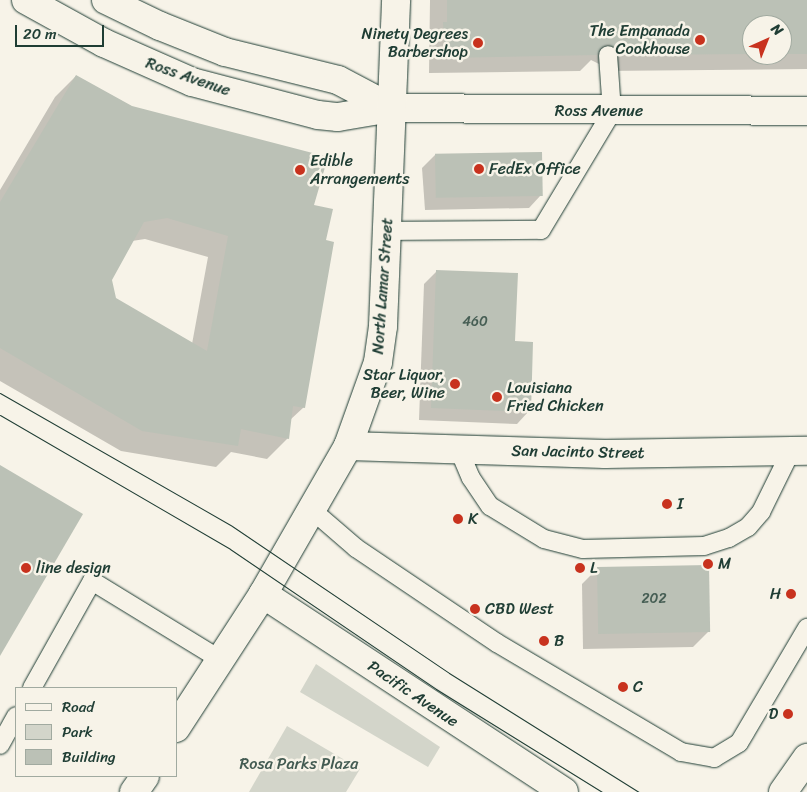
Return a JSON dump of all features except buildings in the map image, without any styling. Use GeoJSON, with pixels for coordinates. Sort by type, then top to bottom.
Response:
{"type":"FeatureCollection","features":[{"type":"Feature","properties":{"kind":"main road","name":"Ross Avenue"},"geometry":{"type":"LineString","coordinates":[[26,0],[104,43],[192,82],[318,115],[338,117],[392,108],[612,112],[807,111]]}},
{"type":"Feature","properties":{"kind":"main road","name":"North Lamar Street"},"geometry":{"type":"LineString","coordinates":[[178,725],[263,594],[348,446],[378,362],[383,326],[388,232],[396,0]]}},
{"type":"Feature","properties":{"kind":"main road","name":"Ross Avenue"},"geometry":{"type":"LineString","coordinates":[[110,1],[225,52],[338,80],[392,108]]}},
{"type":"Feature","properties":{"kind":"main road","name":"San Jacinto Street"},"geometry":{"type":"LineString","coordinates":[[348,446],[605,454],[799,451]]}},
{"type":"Feature","properties":{"kind":"main road","name":"Pacific Avenue"},"geometry":{"type":"LineString","coordinates":[[263,594],[564,792]]}},
{"type":"Feature","properties":{"kind":"main road"},"geometry":{"type":"LineString","coordinates":[[783,792],[807,758]]}},
{"type":"Feature","properties":{"kind":"main road"},"geometry":{"type":"LineString","coordinates":[[134,792],[144,777]]}},
{"type":"Feature","properties":{"kind":"lane"},"geometry":{"type":"LineString","coordinates":[[388,232],[541,230],[612,112],[608,55]]}},
{"type":"Feature","properties":{"kind":"lane"},"geometry":{"type":"LineString","coordinates":[[459,450],[471,478],[490,506],[544,539],[583,549],[704,546],[729,538],[748,526],[761,512],[799,451]]}},
{"type":"Feature","properties":{"kind":"lane"},"geometry":{"type":"LineString","coordinates":[[312,510],[356,548],[497,643],[681,752],[714,758],[739,743],[807,628]]}},
{"type":"Feature","properties":{"kind":"lane"},"geometry":{"type":"LineString","coordinates":[[33,687],[92,581],[221,660]]}},
{"type":"Feature","properties":{"kind":"lane"},"geometry":{"type":"LineString","coordinates":[[0,745],[15,718]]}},
{"type":"Feature","properties":{"kind":"green space"},"geometry":{"type":"Polygon","coordinates":[[[316,664],[440,747],[428,767],[300,692],[316,664]]]}},
{"type":"Feature","properties":{"kind":"green space","name":"Rosa Parks Plaza"},"geometry":{"type":"Polygon","coordinates":[[[287,726],[360,769],[346,792],[249,792],[287,726]]]}},
{"type":"Feature","properties":{"kind":"tram line"},"geometry":{"type":"LineString","coordinates":[[0,393],[232,526],[449,673],[639,792]]}},
{"type":"Feature","properties":{"kind":"tram line"},"geometry":{"type":"LineString","coordinates":[[0,415],[230,549],[436,689],[602,792]]}},
{"type":"Feature","properties":{"kind":"place","name":"The Empanada Cookhouse"},"geometry":{"type":"Point","coordinates":[700,40]}},
{"type":"Feature","properties":{"kind":"place","name":"Ninety Degrees Barbershop"},"geometry":{"type":"Point","coordinates":[478,43]}},
{"type":"Feature","properties":{"kind":"place","name":"FedEx Office"},"geometry":{"type":"Point","coordinates":[479,169]}},
{"type":"Feature","properties":{"kind":"place","name":"Edible Arrangements"},"geometry":{"type":"Point","coordinates":[300,170]}},
{"type":"Feature","properties":{"kind":"place","name":"Star Liquor, Beer, Wine"},"geometry":{"type":"Point","coordinates":[455,384]}},
{"type":"Feature","properties":{"kind":"place","name":"Louisiana Fried Chicken"},"geometry":{"type":"Point","coordinates":[497,397]}},
{"type":"Feature","properties":{"kind":"place","name":"I"},"geometry":{"type":"Point","coordinates":[667,504]}},
{"type":"Feature","properties":{"kind":"place","name":"K"},"geometry":{"type":"Point","coordinates":[458,519]}},
{"type":"Feature","properties":{"kind":"place","name":"M"},"geometry":{"type":"Point","coordinates":[708,564]}},
{"type":"Feature","properties":{"kind":"place","name":"line design"},"geometry":{"type":"Point","coordinates":[26,568]}},
{"type":"Feature","properties":{"kind":"place","name":"L"},"geometry":{"type":"Point","coordinates":[580,568]}},
{"type":"Feature","properties":{"kind":"place","name":"H"},"geometry":{"type":"Point","coordinates":[791,594]}},
{"type":"Feature","properties":{"kind":"place","name":"CBD West"},"geometry":{"type":"Point","coordinates":[475,609]}},
{"type":"Feature","properties":{"kind":"place","name":"B"},"geometry":{"type":"Point","coordinates":[544,641]}},
{"type":"Feature","properties":{"kind":"place","name":"C"},"geometry":{"type":"Point","coordinates":[623,687]}},
{"type":"Feature","properties":{"kind":"place","name":"D"},"geometry":{"type":"Point","coordinates":[788,714]}}]}
